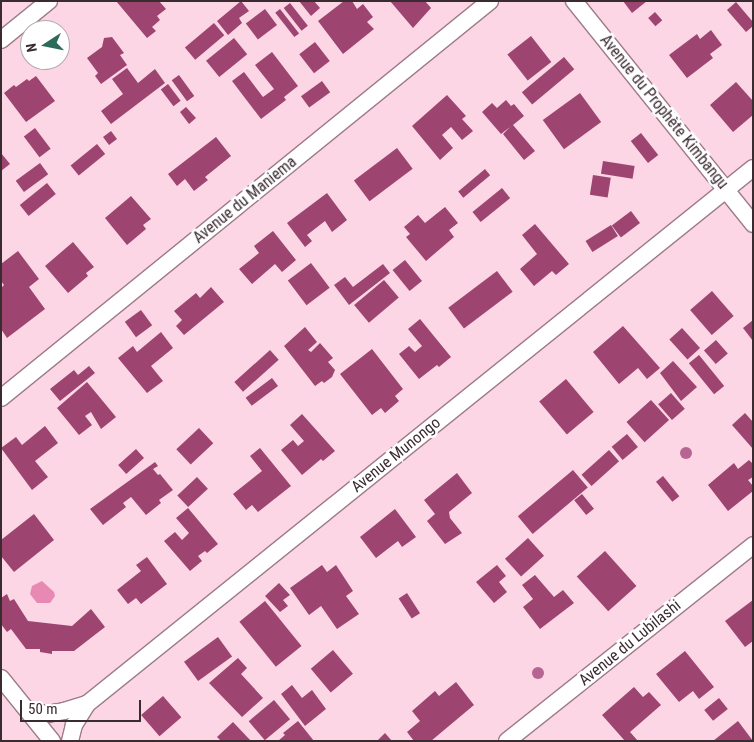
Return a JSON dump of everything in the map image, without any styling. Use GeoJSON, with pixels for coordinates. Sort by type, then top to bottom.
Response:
{"type":"FeatureCollection","features":[{"type":"Feature","properties":{"kind":"street"},"geometry":{"type":"LineString","coordinates":[[1,40],[49,1]]}},
{"type":"Feature","properties":{"kind":"street","name":"Avenue du Maniema"},"geometry":{"type":"LineString","coordinates":[[1,398],[490,1]]}},
{"type":"Feature","properties":{"kind":"street","name":"Avenue du Prophète Kimbangu"},"geometry":{"type":"LineString","coordinates":[[574,1],[753,224]]}},
{"type":"Feature","properties":{"kind":"street","name":"Avenue Munongo"},"geometry":{"type":"LineString","coordinates":[[28,711],[47,714],[87,704],[753,168]]}},
{"type":"Feature","properties":{"kind":"street","name":"Avenue du Lubilashi"},"geometry":{"type":"LineString","coordinates":[[507,741],[753,545]]}},
{"type":"Feature","properties":{"kind":"street"},"geometry":{"type":"LineString","coordinates":[[1,678],[52,741]]}},
{"type":"Feature","properties":{"kind":"street"},"geometry":{"type":"LineString","coordinates":[[70,741],[74,725],[87,704]]}},
{"type":"Feature","properties":{"kind":"shaded area"},"geometry":{"type":"Polygon","coordinates":[[[42,581],[54,592],[55,596],[50,603],[37,603],[30,594],[32,586],[42,581]]]}},
{"type":"Feature","properties":{"kind":"building"},"geometry":{"type":"Polygon","coordinates":[[[116,1],[159,1],[166,9],[157,16],[160,20],[152,27],[156,31],[147,38],[116,1]]]}},
{"type":"Feature","properties":{"kind":"building"},"geometry":{"type":"Polygon","coordinates":[[[241,1],[249,11],[239,18],[242,23],[228,35],[217,21],[241,1]]]}},
{"type":"Feature","properties":{"kind":"building"},"geometry":{"type":"Polygon","coordinates":[[[299,1],[314,1],[320,8],[311,16],[299,1]]]}},
{"type":"Feature","properties":{"kind":"building"},"geometry":{"type":"Polygon","coordinates":[[[344,1],[352,1],[357,9],[363,4],[373,17],[367,22],[374,29],[343,54],[318,21],[344,1]]]}},
{"type":"Feature","properties":{"kind":"building"},"geometry":{"type":"Polygon","coordinates":[[[390,1],[425,1],[431,8],[413,28],[390,1]]]}},
{"type":"Feature","properties":{"kind":"building"},"geometry":{"type":"Polygon","coordinates":[[[623,1],[647,1],[632,13],[623,1]]]}},
{"type":"Feature","properties":{"kind":"building"},"geometry":{"type":"Polygon","coordinates":[[[736,2],[753,22],[753,26],[746,32],[727,10],[736,2]]]}},
{"type":"Feature","properties":{"kind":"building"},"geometry":{"type":"Polygon","coordinates":[[[290,3],[308,26],[302,31],[284,8],[290,3]]]}},
{"type":"Feature","properties":{"kind":"building"},"geometry":{"type":"Polygon","coordinates":[[[265,9],[277,25],[258,39],[246,23],[265,9]]]}},
{"type":"Feature","properties":{"kind":"building"},"geometry":{"type":"Polygon","coordinates":[[[280,9],[299,33],[294,37],[275,13],[280,9]]]}},
{"type":"Feature","properties":{"kind":"building"},"geometry":{"type":"Polygon","coordinates":[[[655,12],[662,20],[655,26],[648,18],[655,12]]]}},
{"type":"Feature","properties":{"kind":"building"},"geometry":{"type":"Polygon","coordinates":[[[214,23],[224,35],[195,60],[185,47],[214,23]]]}},
{"type":"Feature","properties":{"kind":"building"},"geometry":{"type":"Polygon","coordinates":[[[711,30],[722,45],[710,54],[713,58],[687,78],[669,55],[697,34],[700,39],[711,30]]]}},
{"type":"Feature","properties":{"kind":"building"},"geometry":{"type":"Polygon","coordinates":[[[531,36],[551,62],[528,80],[507,54],[531,36]]]}},
{"type":"Feature","properties":{"kind":"building"},"geometry":{"type":"Polygon","coordinates":[[[112,37],[124,53],[120,55],[127,65],[101,84],[95,76],[98,73],[87,58],[102,47],[104,38],[112,37]]]}},
{"type":"Feature","properties":{"kind":"building"},"geometry":{"type":"Polygon","coordinates":[[[234,38],[247,54],[219,77],[206,61],[234,38]]]}},
{"type":"Feature","properties":{"kind":"building"},"geometry":{"type":"Polygon","coordinates":[[[315,42],[330,61],[314,73],[299,54],[315,42]]]}},
{"type":"Feature","properties":{"kind":"building"},"geometry":{"type":"Polygon","coordinates":[[[272,52],[298,86],[284,97],[286,100],[261,119],[232,81],[244,72],[263,97],[274,89],[255,65],[272,52]]]}},
{"type":"Feature","properties":{"kind":"building"},"geometry":{"type":"Polygon","coordinates":[[[564,57],[574,69],[532,105],[522,92],[564,57]]]}},
{"type":"Feature","properties":{"kind":"building"},"geometry":{"type":"Polygon","coordinates":[[[127,68],[138,83],[155,69],[165,83],[111,124],[101,111],[123,94],[112,79],[127,68]]]}},
{"type":"Feature","properties":{"kind":"building"},"geometry":{"type":"Polygon","coordinates":[[[179,75],[194,96],[187,101],[172,80],[179,75]]]}},
{"type":"Feature","properties":{"kind":"building"},"geometry":{"type":"Polygon","coordinates":[[[36,76],[55,101],[26,122],[4,93],[14,85],[16,87],[27,79],[29,81],[36,76]]]}},
{"type":"Feature","properties":{"kind":"building"},"geometry":{"type":"Polygon","coordinates":[[[322,81],[330,92],[309,108],[301,96],[322,81]]]}},
{"type":"Feature","properties":{"kind":"building"},"geometry":{"type":"Polygon","coordinates":[[[736,82],[753,101],[753,115],[733,132],[710,105],[736,82]]]}},
{"type":"Feature","properties":{"kind":"building"},"geometry":{"type":"Polygon","coordinates":[[[168,84],[181,101],[173,106],[161,89],[168,84]]]}},
{"type":"Feature","properties":{"kind":"building"},"geometry":{"type":"Polygon","coordinates":[[[580,93],[601,122],[564,149],[543,120],[580,93]]]}},
{"type":"Feature","properties":{"kind":"building"},"geometry":{"type":"Polygon","coordinates":[[[447,95],[466,116],[462,119],[473,131],[462,140],[451,127],[442,135],[453,148],[440,160],[412,126],[447,95]]]}},
{"type":"Feature","properties":{"kind":"building"},"geometry":{"type":"Polygon","coordinates":[[[506,100],[511,106],[514,104],[524,116],[513,125],[535,151],[524,160],[503,134],[510,127],[501,134],[482,112],[492,103],[497,108],[506,100]]]}},
{"type":"Feature","properties":{"kind":"building"},"geometry":{"type":"Polygon","coordinates":[[[186,107],[196,118],[189,124],[180,112],[186,107]]]}},
{"type":"Feature","properties":{"kind":"building"},"geometry":{"type":"Polygon","coordinates":[[[35,128],[51,149],[39,157],[24,136],[35,128]]]}},
{"type":"Feature","properties":{"kind":"building"},"geometry":{"type":"Polygon","coordinates":[[[111,131],[117,139],[109,145],[103,137],[111,131]]]}},
{"type":"Feature","properties":{"kind":"building"},"geometry":{"type":"Polygon","coordinates":[[[641,133],[658,155],[648,163],[631,141],[641,133]]]}},
{"type":"Feature","properties":{"kind":"building"},"geometry":{"type":"Polygon","coordinates":[[[216,137],[231,156],[205,177],[208,180],[194,191],[185,179],[177,186],[168,174],[216,137]]]}},
{"type":"Feature","properties":{"kind":"building"},"geometry":{"type":"Polygon","coordinates":[[[97,144],[105,154],[79,175],[71,165],[97,144]]]}},
{"type":"Feature","properties":{"kind":"building"},"geometry":{"type":"Polygon","coordinates":[[[397,148],[413,169],[370,201],[354,180],[397,148]]]}},
{"type":"Feature","properties":{"kind":"building"},"geometry":{"type":"Polygon","coordinates":[[[1,153],[10,164],[1,171],[1,153]]]}},
{"type":"Feature","properties":{"kind":"building"},"geometry":{"type":"Polygon","coordinates":[[[603,161],[635,166],[633,179],[601,174],[603,161]]]}},
{"type":"Feature","properties":{"kind":"building"},"geometry":{"type":"Polygon","coordinates":[[[40,163],[48,174],[24,192],[16,181],[40,163]]]}},
{"type":"Feature","properties":{"kind":"building"},"geometry":{"type":"Polygon","coordinates":[[[485,169],[490,175],[463,198],[458,191],[485,169]]]}},
{"type":"Feature","properties":{"kind":"building"},"geometry":{"type":"Polygon","coordinates":[[[593,175],[611,178],[608,198],[590,195],[593,175]]]}},
{"type":"Feature","properties":{"kind":"building"},"geometry":{"type":"Polygon","coordinates":[[[47,183],[56,194],[29,216],[20,205],[47,183]]]}},
{"type":"Feature","properties":{"kind":"building"},"geometry":{"type":"Polygon","coordinates":[[[502,188],[510,198],[481,222],[472,212],[502,188]]]}},
{"type":"Feature","properties":{"kind":"building"},"geometry":{"type":"Polygon","coordinates":[[[327,193],[347,220],[332,232],[325,221],[307,235],[312,241],[305,247],[287,223],[327,193]]]}},
{"type":"Feature","properties":{"kind":"building"},"geometry":{"type":"Polygon","coordinates":[[[131,196],[151,219],[143,225],[146,229],[127,245],[105,218],[131,196]]]}},
{"type":"Feature","properties":{"kind":"building"},"geometry":{"type":"Polygon","coordinates":[[[445,207],[458,223],[449,230],[454,237],[426,261],[406,237],[410,234],[404,227],[418,215],[425,223],[445,207]]]}},
{"type":"Feature","properties":{"kind":"building"},"geometry":{"type":"Polygon","coordinates":[[[631,211],[640,223],[621,237],[612,225],[631,211]]]}},
{"type":"Feature","properties":{"kind":"building"},"geometry":{"type":"Polygon","coordinates":[[[535,224],[569,264],[556,275],[552,271],[534,286],[520,269],[537,254],[522,235],[535,224]]]}},
{"type":"Feature","properties":{"kind":"building"},"geometry":{"type":"Polygon","coordinates":[[[611,225],[618,236],[592,252],[586,241],[611,225]]]}},
{"type":"Feature","properties":{"kind":"building"},"geometry":{"type":"Polygon","coordinates":[[[273,231],[296,260],[282,272],[275,264],[252,284],[239,269],[259,253],[254,246],[273,231]]]}},
{"type":"Feature","properties":{"kind":"building"},"geometry":{"type":"Polygon","coordinates":[[[73,242],[94,267],[86,273],[88,276],[68,293],[45,266],[73,242]]]}},
{"type":"Feature","properties":{"kind":"building"},"geometry":{"type":"Polygon","coordinates":[[[18,251],[39,279],[29,287],[45,309],[7,338],[1,329],[1,288],[4,285],[1,281],[1,264],[18,251]]]}},
{"type":"Feature","properties":{"kind":"building"},"geometry":{"type":"Polygon","coordinates":[[[405,260],[422,281],[410,291],[393,270],[405,260]]]}},
{"type":"Feature","properties":{"kind":"building"},"geometry":{"type":"Polygon","coordinates":[[[311,263],[330,288],[306,305],[288,280],[311,263]]]}},
{"type":"Feature","properties":{"kind":"building"},"geometry":{"type":"Polygon","coordinates":[[[383,264],[390,273],[349,305],[334,285],[345,277],[353,287],[383,264]]]}},
{"type":"Feature","properties":{"kind":"building"},"geometry":{"type":"Polygon","coordinates":[[[497,271],[513,292],[464,328],[448,308],[497,271]]]}},
{"type":"Feature","properties":{"kind":"building"},"geometry":{"type":"Polygon","coordinates":[[[384,280],[399,298],[369,323],[354,305],[384,280]]]}},
{"type":"Feature","properties":{"kind":"building"},"geometry":{"type":"Polygon","coordinates":[[[211,287],[224,302],[184,335],[176,326],[182,320],[174,311],[196,293],[200,298],[211,287]]]}},
{"type":"Feature","properties":{"kind":"building"},"geometry":{"type":"Polygon","coordinates":[[[712,291],[734,316],[712,335],[690,310],[712,291]]]}},
{"type":"Feature","properties":{"kind":"building"},"geometry":{"type":"Polygon","coordinates":[[[141,310],[152,325],[136,337],[125,322],[141,310]]]}},
{"type":"Feature","properties":{"kind":"building"},"geometry":{"type":"Polygon","coordinates":[[[420,319],[451,357],[419,379],[399,354],[409,346],[415,352],[422,346],[408,329],[420,319]]]}},
{"type":"Feature","properties":{"kind":"building"},"geometry":{"type":"Polygon","coordinates":[[[753,320],[753,341],[743,328],[753,320]]]}},
{"type":"Feature","properties":{"kind":"building"},"geometry":{"type":"Polygon","coordinates":[[[623,326],[660,368],[647,379],[638,368],[619,384],[593,352],[623,326]]]}},
{"type":"Feature","properties":{"kind":"building"},"geometry":{"type":"Polygon","coordinates":[[[305,327],[317,342],[308,350],[311,352],[320,343],[333,358],[328,362],[335,370],[332,377],[324,383],[322,381],[315,386],[284,346],[305,327]]]}},
{"type":"Feature","properties":{"kind":"building"},"geometry":{"type":"Polygon","coordinates":[[[682,328],[700,348],[687,359],[669,339],[682,328]]]}},
{"type":"Feature","properties":{"kind":"building"},"geometry":{"type":"Polygon","coordinates":[[[161,332],[173,348],[151,366],[163,381],[147,393],[118,358],[133,346],[137,352],[161,332]]]}},
{"type":"Feature","properties":{"kind":"building"},"geometry":{"type":"Polygon","coordinates":[[[716,340],[728,354],[716,364],[704,350],[716,340]]]}},
{"type":"Feature","properties":{"kind":"building"},"geometry":{"type":"Polygon","coordinates":[[[372,349],[403,389],[395,396],[399,401],[385,413],[381,408],[372,415],[340,374],[372,349]]]}},
{"type":"Feature","properties":{"kind":"building"},"geometry":{"type":"Polygon","coordinates":[[[270,350],[279,360],[243,392],[234,382],[270,350]]]}},
{"type":"Feature","properties":{"kind":"building"},"geometry":{"type":"Polygon","coordinates":[[[699,355],[724,386],[714,394],[689,363],[699,355]]]}},
{"type":"Feature","properties":{"kind":"building"},"geometry":{"type":"Polygon","coordinates":[[[673,361],[697,387],[681,401],[660,373],[673,361]]]}},
{"type":"Feature","properties":{"kind":"building"},"geometry":{"type":"Polygon","coordinates":[[[89,366],[95,373],[60,401],[50,389],[74,370],[78,375],[89,366]]]}},
{"type":"Feature","properties":{"kind":"building"},"geometry":{"type":"Polygon","coordinates":[[[272,378],[278,386],[252,406],[246,398],[272,378]]]}},
{"type":"Feature","properties":{"kind":"building"},"geometry":{"type":"Polygon","coordinates":[[[566,379],[594,412],[567,434],[539,401],[566,379]]]}},
{"type":"Feature","properties":{"kind":"building"},"geometry":{"type":"Polygon","coordinates":[[[87,382],[116,417],[101,429],[91,412],[85,416],[92,425],[79,435],[57,408],[87,382]]]}},
{"type":"Feature","properties":{"kind":"building"},"geometry":{"type":"Polygon","coordinates":[[[671,393],[685,409],[672,420],[658,404],[671,393]]]}},
{"type":"Feature","properties":{"kind":"building"},"geometry":{"type":"Polygon","coordinates":[[[651,400],[669,420],[645,442],[626,422],[651,400]]]}},
{"type":"Feature","properties":{"kind":"building"},"geometry":{"type":"Polygon","coordinates":[[[745,413],[753,422],[753,449],[732,425],[745,413]]]}},
{"type":"Feature","properties":{"kind":"building"},"geometry":{"type":"Polygon","coordinates":[[[302,414],[335,451],[323,461],[321,459],[302,475],[281,450],[293,440],[298,446],[304,441],[290,425],[302,414]]]}},
{"type":"Feature","properties":{"kind":"building"},"geometry":{"type":"Polygon","coordinates":[[[45,426],[58,443],[35,461],[48,477],[32,490],[1,448],[16,437],[22,445],[45,426]]]}},
{"type":"Feature","properties":{"kind":"building"},"geometry":{"type":"Polygon","coordinates":[[[199,428],[213,443],[191,465],[176,449],[199,428]]]}},
{"type":"Feature","properties":{"kind":"building"},"geometry":{"type":"Polygon","coordinates":[[[627,434],[638,447],[623,460],[612,447],[627,434]]]}},
{"type":"Feature","properties":{"kind":"building"},"geometry":{"type":"Polygon","coordinates":[[[260,448],[291,486],[258,512],[252,505],[246,510],[233,494],[262,471],[250,456],[260,448]]]}},
{"type":"Feature","properties":{"kind":"building"},"geometry":{"type":"Polygon","coordinates":[[[136,449],[144,458],[126,474],[118,465],[136,449]]]}},
{"type":"Feature","properties":{"kind":"building"},"geometry":{"type":"Polygon","coordinates":[[[609,450],[619,461],[592,486],[582,475],[609,450]]]}},
{"type":"Feature","properties":{"kind":"building"},"geometry":{"type":"Polygon","coordinates":[[[749,460],[753,464],[753,477],[748,480],[753,486],[753,491],[728,511],[708,485],[734,463],[738,469],[749,460]]]}},
{"type":"Feature","properties":{"kind":"building"},"geometry":{"type":"Polygon","coordinates":[[[155,462],[158,466],[153,469],[158,475],[160,474],[173,490],[159,500],[161,503],[146,515],[131,497],[123,503],[126,507],[103,525],[90,509],[155,462]]]}},
{"type":"Feature","properties":{"kind":"building"},"geometry":{"type":"Polygon","coordinates":[[[573,470],[588,488],[533,534],[518,516],[573,470]]]}},
{"type":"Feature","properties":{"kind":"building"},"geometry":{"type":"Polygon","coordinates":[[[457,473],[472,493],[449,512],[450,518],[462,533],[445,544],[427,521],[435,514],[424,500],[457,473]]]}},
{"type":"Feature","properties":{"kind":"building"},"geometry":{"type":"Polygon","coordinates":[[[663,476],[679,496],[672,502],[656,482],[663,476]]]}},
{"type":"Feature","properties":{"kind":"building"},"geometry":{"type":"Polygon","coordinates":[[[197,477],[208,489],[188,507],[177,495],[197,477]]]}},
{"type":"Feature","properties":{"kind":"building"},"geometry":{"type":"Polygon","coordinates":[[[582,494],[594,509],[586,515],[574,500],[582,494]]]}},
{"type":"Feature","properties":{"kind":"building"},"geometry":{"type":"Polygon","coordinates":[[[188,508],[218,544],[207,553],[205,551],[198,556],[202,561],[190,571],[164,541],[175,532],[182,540],[189,533],[176,518],[188,508]]]}},
{"type":"Feature","properties":{"kind":"building"},"geometry":{"type":"Polygon","coordinates":[[[395,509],[416,537],[402,547],[398,541],[376,558],[360,537],[395,509]]]}},
{"type":"Feature","properties":{"kind":"building"},"geometry":{"type":"Polygon","coordinates":[[[34,514],[54,540],[14,572],[1,556],[1,540],[34,514]]]}},
{"type":"Feature","properties":{"kind":"building"},"geometry":{"type":"Polygon","coordinates":[[[528,538],[544,556],[521,577],[505,559],[528,538]]]}},
{"type":"Feature","properties":{"kind":"building"},"geometry":{"type":"Polygon","coordinates":[[[605,551],[636,586],[608,611],[577,576],[605,551]]]}},
{"type":"Feature","properties":{"kind":"building"},"geometry":{"type":"Polygon","coordinates":[[[147,557],[167,584],[141,604],[136,598],[128,604],[117,590],[141,571],[136,565],[147,557]]]}},
{"type":"Feature","properties":{"kind":"building"},"geometry":{"type":"Polygon","coordinates":[[[322,565],[327,572],[336,565],[353,591],[346,596],[359,614],[337,629],[321,606],[309,615],[290,588],[322,565]]]}},
{"type":"Feature","properties":{"kind":"building"},"geometry":{"type":"Polygon","coordinates":[[[497,565],[506,576],[499,582],[507,592],[494,603],[476,582],[497,565]]]}},
{"type":"Feature","properties":{"kind":"building"},"geometry":{"type":"Polygon","coordinates":[[[535,575],[554,597],[563,590],[574,603],[540,629],[523,607],[533,599],[522,585],[535,575]]]}},
{"type":"Feature","properties":{"kind":"building"},"geometry":{"type":"Polygon","coordinates":[[[279,583],[290,595],[283,600],[288,606],[280,612],[265,596],[279,583]]]}},
{"type":"Feature","properties":{"kind":"building"},"geometry":{"type":"Polygon","coordinates":[[[407,593],[420,613],[412,619],[399,598],[407,593]]]}},
{"type":"Feature","properties":{"kind":"building"},"geometry":{"type":"Polygon","coordinates":[[[7,594],[10,601],[14,599],[28,621],[72,626],[91,609],[105,627],[74,651],[52,651],[52,654],[40,652],[40,649],[26,649],[11,629],[7,632],[1,624],[1,598],[7,594]]]}},
{"type":"Feature","properties":{"kind":"building"},"geometry":{"type":"Polygon","coordinates":[[[753,600],[753,641],[745,647],[725,621],[753,600]]]}},
{"type":"Feature","properties":{"kind":"building"},"geometry":{"type":"Polygon","coordinates":[[[265,601],[302,646],[276,667],[239,622],[265,601]]]}},
{"type":"Feature","properties":{"kind":"building"},"geometry":{"type":"Polygon","coordinates":[[[218,637],[232,656],[198,681],[184,662],[218,637]]]}},
{"type":"Feature","properties":{"kind":"building"},"geometry":{"type":"Polygon","coordinates":[[[333,650],[353,674],[331,692],[311,669],[333,650]]]}},
{"type":"Feature","properties":{"kind":"building"},"geometry":{"type":"Polygon","coordinates":[[[685,651],[714,687],[699,699],[693,691],[679,702],[656,674],[685,651]]]}},
{"type":"Feature","properties":{"kind":"building"},"geometry":{"type":"Polygon","coordinates":[[[238,658],[247,668],[241,674],[263,698],[242,717],[209,683],[238,658]]]}},
{"type":"Feature","properties":{"kind":"building"},"geometry":{"type":"Polygon","coordinates":[[[456,682],[474,705],[431,741],[414,741],[407,732],[420,721],[412,711],[435,691],[439,696],[456,682]]]}},
{"type":"Feature","properties":{"kind":"building"},"geometry":{"type":"Polygon","coordinates":[[[292,685],[302,698],[312,690],[326,709],[305,726],[281,694],[292,685]]]}},
{"type":"Feature","properties":{"kind":"building"},"geometry":{"type":"Polygon","coordinates":[[[634,687],[643,697],[649,692],[661,705],[630,732],[638,741],[625,741],[602,715],[634,687]]]}},
{"type":"Feature","properties":{"kind":"building"},"geometry":{"type":"Polygon","coordinates":[[[163,696],[181,717],[159,736],[141,715],[163,696]]]}},
{"type":"Feature","properties":{"kind":"building"},"geometry":{"type":"Polygon","coordinates":[[[719,698],[728,709],[713,721],[704,710],[719,698]]]}},
{"type":"Feature","properties":{"kind":"building"},"geometry":{"type":"Polygon","coordinates":[[[274,700],[290,719],[265,740],[249,721],[274,700]]]}},
{"type":"Feature","properties":{"kind":"building"},"geometry":{"type":"Polygon","coordinates":[[[298,721],[314,741],[278,741],[285,735],[283,733],[298,721]]]}},
{"type":"Feature","properties":{"kind":"building"},"geometry":{"type":"Polygon","coordinates":[[[738,721],[753,741],[713,741],[738,721]]]}},
{"type":"Feature","properties":{"kind":"building"},"geometry":{"type":"Polygon","coordinates":[[[233,722],[251,741],[221,741],[217,737],[233,722]]]}},
{"type":"Feature","properties":{"kind":"building"},"geometry":{"type":"Polygon","coordinates":[[[385,733],[392,741],[377,741],[385,733]]]}}]}
